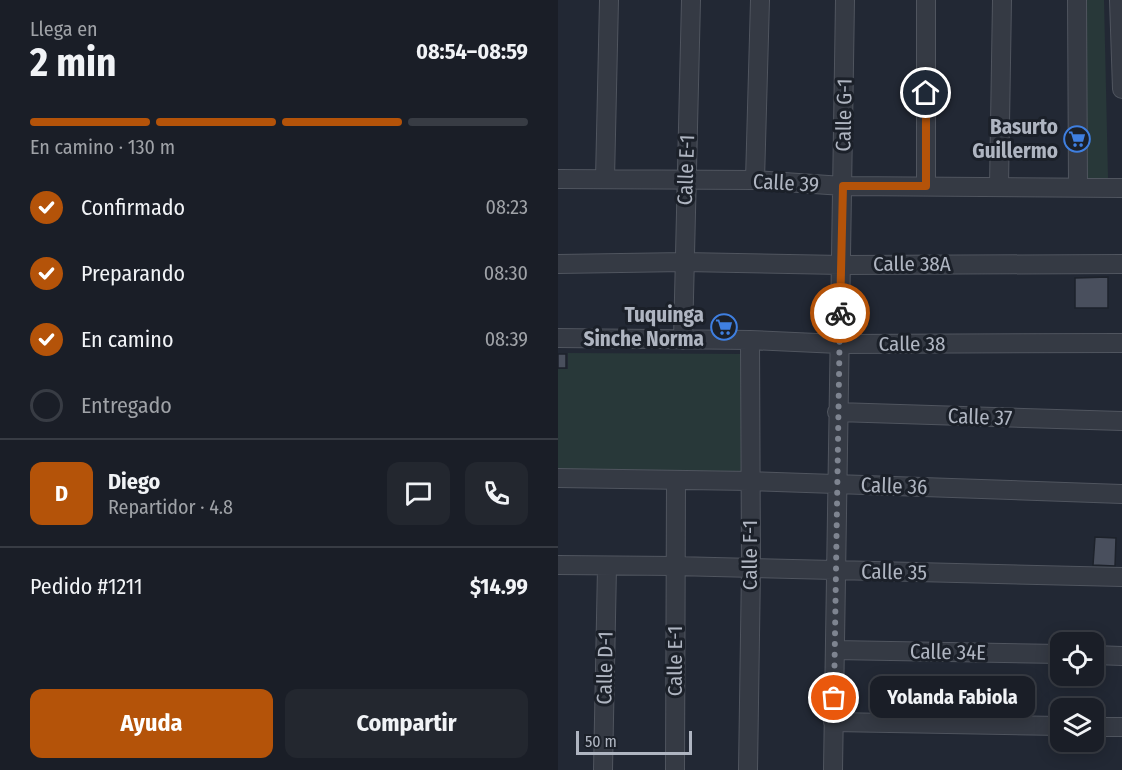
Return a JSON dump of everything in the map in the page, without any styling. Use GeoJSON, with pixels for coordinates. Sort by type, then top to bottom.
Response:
{"type":"FeatureCollection","features":[{"type":"Feature","properties":{"kind":"street"},"geometry":{"type":"LineString","coordinates":[[605,179],[609,0]]}},
{"type":"Feature","properties":{"kind":"street","name":"Calle E-1"},"geometry":{"type":"LineString","coordinates":[[682,340],[691,0]]}},
{"type":"Feature","properties":{"kind":"street"},"geometry":{"type":"LineString","coordinates":[[755,180],[760,0]]}},
{"type":"Feature","properties":{"kind":"street","name":"Calle G-1"},"geometry":{"type":"LineString","coordinates":[[833,770],[845,0]]}},
{"type":"Feature","properties":{"kind":"street"},"geometry":{"type":"LineString","coordinates":[[926,0],[926,186]]}},
{"type":"Feature","properties":{"kind":"street"},"geometry":{"type":"LineString","coordinates":[[999,186],[1002,0]]}},
{"type":"Feature","properties":{"kind":"street"},"geometry":{"type":"LineString","coordinates":[[1077,0],[1078,187]]}},
{"type":"Feature","properties":{"kind":"street"},"geometry":{"type":"LineString","coordinates":[[1119,0],[1122,89]]}},
{"type":"Feature","properties":{"kind":"street","name":"Calle 39"},"geometry":{"type":"LineString","coordinates":[[558,179],[755,180],[843,186],[1122,188]]}},
{"type":"Feature","properties":{"kind":"street","name":"Calle 38A"},"geometry":{"type":"LineString","coordinates":[[558,264],[684,262],[842,265],[1122,264]]}},
{"type":"Feature","properties":{"kind":"street","name":"Calle 38"},"geometry":{"type":"LineString","coordinates":[[558,338],[750,340],[839,344],[1122,343]]}},
{"type":"Feature","properties":{"kind":"street","name":"Calle F-1"},"geometry":{"type":"LineString","coordinates":[[748,770],[751,568],[750,340]]}},
{"type":"Feature","properties":{"kind":"street","name":"Calle 37"},"geometry":{"type":"LineString","coordinates":[[837,412],[1122,421]]}},
{"type":"Feature","properties":{"kind":"street","name":"Calle 36"},"geometry":{"type":"LineString","coordinates":[[558,478],[836,484],[1122,494]]}},
{"type":"Feature","properties":{"kind":"street","name":"Calle E-1"},"geometry":{"type":"LineString","coordinates":[[675,770],[676,481]]}},
{"type":"Feature","properties":{"kind":"street","name":"Calle 35"},"geometry":{"type":"LineString","coordinates":[[558,565],[1122,577]]}},
{"type":"Feature","properties":{"kind":"street","name":"Calle D-1"},"geometry":{"type":"LineString","coordinates":[[603,770],[607,567]]}},
{"type":"Feature","properties":{"kind":"street","name":"Calle 34E"},"geometry":{"type":"LineString","coordinates":[[835,650],[1050,654]]}},
{"type":"Feature","properties":{"kind":"street"},"geometry":{"type":"LineString","coordinates":[[1104,655],[1122,656]]}},
{"type":"Feature","properties":{"kind":"street"},"geometry":{"type":"LineString","coordinates":[[833,722],[1050,726]]}},
{"type":"Feature","properties":{"kind":"street"},"geometry":{"type":"LineString","coordinates":[[1104,727],[1122,727]]}},
{"type":"Feature","properties":{"kind":"shaded area"},"geometry":{"type":"Polygon","coordinates":[[[1083,0],[1104,0],[1108,178],[1083,179],[1083,0]]]}},
{"type":"Feature","properties":{"kind":"shaded area"},"geometry":{"type":"Polygon","coordinates":[[[568,353],[747,354],[744,476],[558,471],[558,369],[568,369],[568,353]]]}},
{"type":"Feature","properties":{"kind":"building"},"geometry":{"type":"Polygon","coordinates":[[[1108,277],[1108,308],[1075,308],[1075,278],[1108,277]]]}},
{"type":"Feature","properties":{"kind":"building"},"geometry":{"type":"Polygon","coordinates":[[[558,354],[566,354],[566,368],[558,368],[558,354]]]}},
{"type":"Feature","properties":{"kind":"building"},"geometry":{"type":"Polygon","coordinates":[[[1095,537],[1116,538],[1115,566],[1093,565],[1095,537]]]}},
{"type":"Feature","properties":{"kind":"way so far"},"geometry":{"type":"LineString","coordinates":[[834,698],[840,313]]}},
{"type":"Feature","properties":{"kind":"place","name":"Basurto Guillermo"},"geometry":{"type":"Point","coordinates":[1077,139]}},
{"type":"Feature","properties":{"kind":"place","name":"Tuquinga Sinche Norma"},"geometry":{"type":"Point","coordinates":[724,327]}},
{"type":"Feature","properties":{"kind":"place","name":"Yolanda Fabiola"},"geometry":{"type":"Point","coordinates":[834,698]}},
{"type":"Feature","properties":{"kind":"route"},"geometry":{"type":"LineString","coordinates":[[840,313],[843,186],[926,186],[926,93]]}}]}
